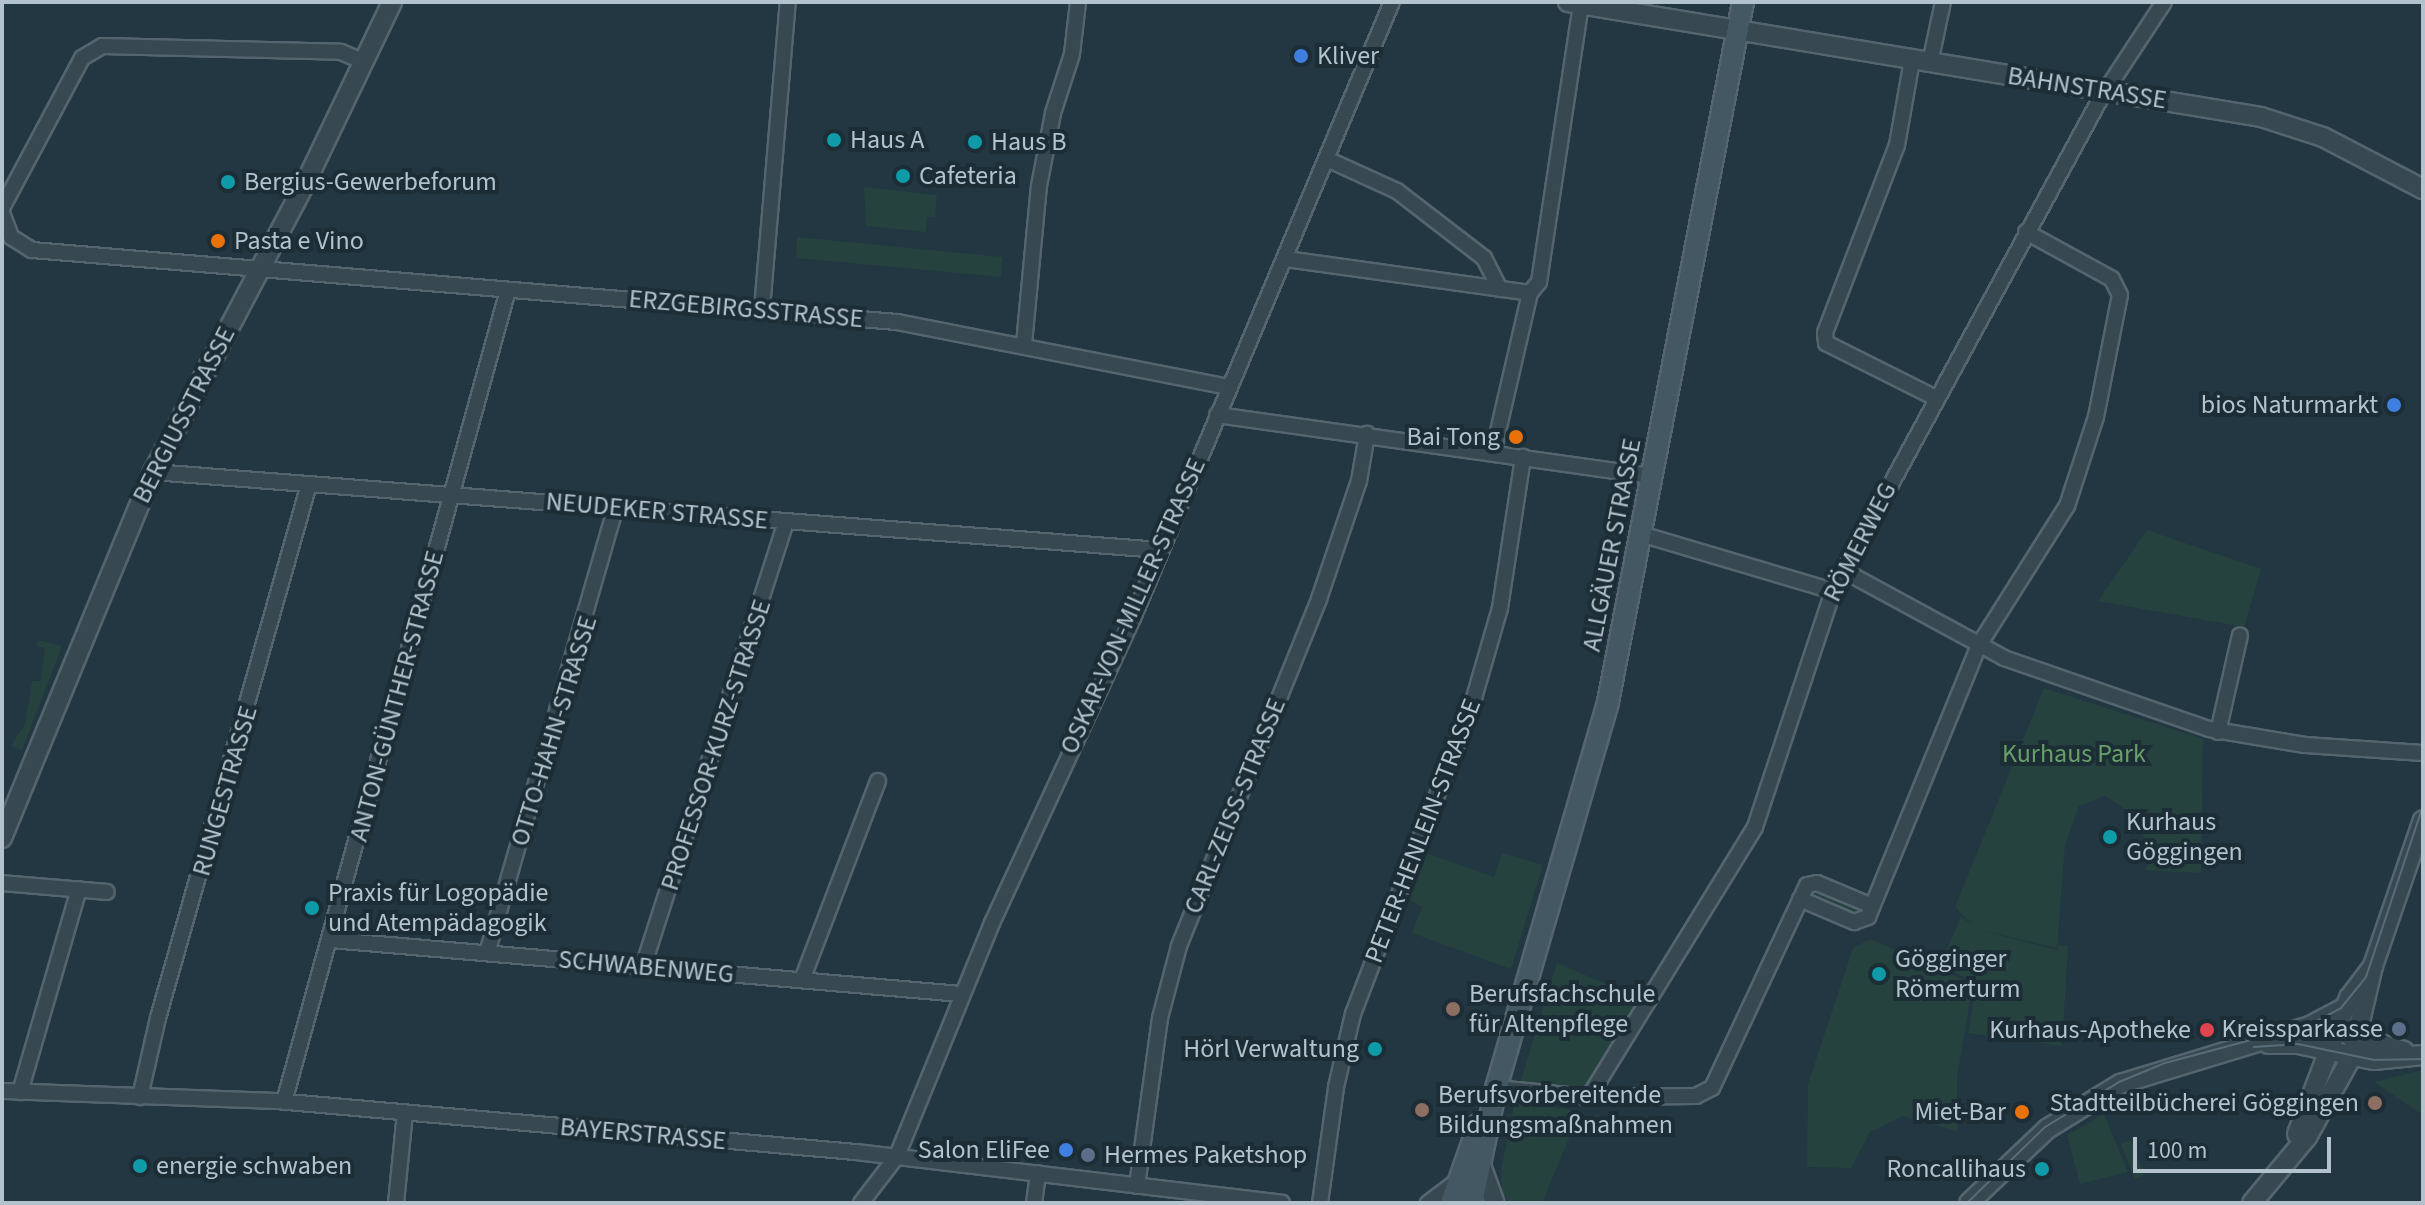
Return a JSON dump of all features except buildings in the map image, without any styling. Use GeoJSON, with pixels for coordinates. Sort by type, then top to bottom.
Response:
{"type":"FeatureCollection","features":[{"type":"Feature","properties":{"kind":"main road","name":"ALLGÄUER STRASSE"},"geometry":{"type":"LineString","coordinates":[[1451,1203],[1496,1088],[1591,774],[1644,535],[1743,2]]}},
{"type":"Feature","properties":{"kind":"main road","name":"ALLGÄUER STRASSE"},"geometry":{"type":"LineString","coordinates":[[1472,1203],[1482,1168],[1496,1088]]}},
{"type":"Feature","properties":{"kind":"street","name":"BERGIUSSTRASSE"},"geometry":{"type":"LineString","coordinates":[[2,838],[153,472],[257,273],[392,2]]}},
{"type":"Feature","properties":{"kind":"street"},"geometry":{"type":"LineString","coordinates":[[762,309],[788,2]]}},
{"type":"Feature","properties":{"kind":"street"},"geometry":{"type":"LineString","coordinates":[[1024,344],[1039,186],[1053,113],[1072,54],[1078,2]]}},
{"type":"Feature","properties":{"kind":"street","name":"OSKAR-VON-MILLER-STRASSE"},"geometry":{"type":"LineString","coordinates":[[861,1203],[897,1156],[961,994],[1160,550],[1329,160],[1392,2]]}},
{"type":"Feature","properties":{"kind":"street"},"geometry":{"type":"LineString","coordinates":[[1934,397],[1826,343],[1825,333],[1897,145],[1921,61],[1943,2]]}},
{"type":"Feature","properties":{"kind":"street","name":"RÖMERWEG"},"geometry":{"type":"LineString","coordinates":[[1589,1097],[1755,827],[1833,591],[1934,397],[2026,232],[2106,91],[2164,2]]}},
{"type":"Feature","properties":{"kind":"street"},"geometry":{"type":"LineString","coordinates":[[1493,453],[1530,293],[1539,282],[1575,3]]}},
{"type":"Feature","properties":{"kind":"street","name":"BAHNSTRASSE"},"geometry":{"type":"LineString","coordinates":[[1575,3],[2106,91],[2286,125],[2323,137],[2423,189]]}},
{"type":"Feature","properties":{"kind":"street"},"geometry":{"type":"LineString","coordinates":[[2,210],[82,58],[102,46],[341,52],[364,62]]}},
{"type":"Feature","properties":{"kind":"street"},"geometry":{"type":"LineString","coordinates":[[1329,160],[1397,191],[1484,258],[1500,289]]}},
{"type":"Feature","properties":{"kind":"street","name":"ERZGEBIRGSSTRASSE"},"geometry":{"type":"LineString","coordinates":[[2,210],[11,237],[32,250],[257,273],[762,309],[901,323],[1024,344],[1229,387]]}},
{"type":"Feature","properties":{"kind":"street"},"geometry":{"type":"LineString","coordinates":[[1800,899],[1854,922],[1863,922],[1979,645],[2067,506],[2096,417],[2120,295],[2112,279],[2026,232]]}},
{"type":"Feature","properties":{"kind":"street"},"geometry":{"type":"LineString","coordinates":[[1286,259],[1530,293]]}},
{"type":"Feature","properties":{"kind":"street","name":"ANTON-GÜNTHER-STRASSE"},"geometry":{"type":"LineString","coordinates":[[284,1102],[508,290]]}},
{"type":"Feature","properties":{"kind":"street"},"geometry":{"type":"LineString","coordinates":[[1217,415],[1653,476]]}},
{"type":"Feature","properties":{"kind":"street","name":"CARL-ZEISS-STRASSE"},"geometry":{"type":"LineString","coordinates":[[1137,1186],[1156,1041],[1175,959],[1319,599],[1359,481],[1367,434]]}},
{"type":"Feature","properties":{"kind":"street","name":"PETER-HENLEIN-STRASSE"},"geometry":{"type":"LineString","coordinates":[[1320,1203],[1336,1087],[1353,1014],[1474,700],[1500,608],[1523,457]]}},
{"type":"Feature","properties":{"kind":"street","name":"NEUDEKER STRASSE"},"geometry":{"type":"LineString","coordinates":[[153,472],[1160,550]]}},
{"type":"Feature","properties":{"kind":"street","name":"RUNGESTRASSE"},"geometry":{"type":"LineString","coordinates":[[140,1097],[309,484]]}},
{"type":"Feature","properties":{"kind":"street","name":"OTTO-HAHN-STRASSE"},"geometry":{"type":"LineString","coordinates":[[487,953],[616,507]]}},
{"type":"Feature","properties":{"kind":"street","name":"PROFESSOR-KURZ-STRASSE"},"geometry":{"type":"LineString","coordinates":[[643,967],[786,522]]}},
{"type":"Feature","properties":{"kind":"street"},"geometry":{"type":"LineString","coordinates":[[1644,535],[1833,591]]}},
{"type":"Feature","properties":{"kind":"street"},"geometry":{"type":"LineString","coordinates":[[1844,571],[1979,645],[2059,681],[2218,732],[2305,745],[2423,753]]}},
{"type":"Feature","properties":{"kind":"street"},"geometry":{"type":"LineString","coordinates":[[2218,732],[2240,635]]}},
{"type":"Feature","properties":{"kind":"street"},"geometry":{"type":"LineString","coordinates":[[802,980],[878,781]]}},
{"type":"Feature","properties":{"kind":"street"},"geometry":{"type":"LineString","coordinates":[[2252,1203],[2321,1115],[2355,1047],[2373,966],[2423,820]]}},
{"type":"Feature","properties":{"kind":"street"},"geometry":{"type":"LineString","coordinates":[[1496,1088],[1589,1097],[1696,1096],[1712,1088],[1800,899],[1811,882],[1872,906]]}},
{"type":"Feature","properties":{"kind":"street"},"geometry":{"type":"LineString","coordinates":[[2,883],[107,892]]}},
{"type":"Feature","properties":{"kind":"street"},"geometry":{"type":"LineString","coordinates":[[20,1092],[79,889]]}},
{"type":"Feature","properties":{"kind":"street","name":"SCHWABENWEG"},"geometry":{"type":"LineString","coordinates":[[331,940],[961,994]]}},
{"type":"Feature","properties":{"kind":"street"},"geometry":{"type":"LineString","coordinates":[[2289,1158],[2345,1007],[2373,966]]}},
{"type":"Feature","properties":{"kind":"street"},"geometry":{"type":"LineString","coordinates":[[1969,1203],[2047,1129],[2120,1084],[2310,1026],[2345,1007]]}},
{"type":"Feature","properties":{"kind":"street"},"geometry":{"type":"LineString","coordinates":[[2310,1026],[2337,1032],[2355,1047],[2384,1060],[2423,1052]]}},
{"type":"Feature","properties":{"kind":"street"},"geometry":{"type":"LineString","coordinates":[[2257,1044],[2331,1050],[2355,1047]]}},
{"type":"Feature","properties":{"kind":"street","name":"BAYERSTRASSE"},"geometry":{"type":"LineString","coordinates":[[2,1091],[284,1102],[897,1156],[1282,1203]]}},
{"type":"Feature","properties":{"kind":"street"},"geometry":{"type":"LineString","coordinates":[[396,1203],[405,1113]]}},
{"type":"Feature","properties":{"kind":"street"},"geometry":{"type":"LineString","coordinates":[[1482,1168],[1495,1203]]}},
{"type":"Feature","properties":{"kind":"street"},"geometry":{"type":"LineString","coordinates":[[1034,1203],[1038,1173]]}},
{"type":"Feature","properties":{"kind":"street"},"geometry":{"type":"LineString","coordinates":[[1428,1203],[1461,1178]]}},
{"type":"Feature","properties":{"kind":"green space"},"geometry":{"type":"Polygon","coordinates":[[[864,187],[937,195],[935,217],[927,217],[926,232],[866,226],[864,187]]]}},
{"type":"Feature","properties":{"kind":"green space"},"geometry":{"type":"Polygon","coordinates":[[[797,237],[1002,257],[1001,277],[796,258],[797,237]]]}},
{"type":"Feature","properties":{"kind":"green space"},"geometry":{"type":"Polygon","coordinates":[[[2147,530],[2261,569],[2244,627],[2098,601],[2147,530]]]}},
{"type":"Feature","properties":{"kind":"green space"},"geometry":{"type":"Polygon","coordinates":[[[38,640],[62,646],[22,750],[11,746],[25,724],[32,681],[41,681],[45,648],[36,646],[38,640]]]}},
{"type":"Feature","properties":{"kind":"green space","name":"Kurhaus Park"},"geometry":{"type":"Polygon","coordinates":[[[2044,688],[2203,739],[2201,873],[2145,870],[2151,859],[2137,817],[2105,796],[2079,806],[2065,845],[2057,948],[1980,930],[2057,950],[2058,945],[2068,946],[2062,1046],[1968,1033],[1977,984],[1940,965],[1961,917],[1973,925],[1955,907],[2044,688]]]}},
{"type":"Feature","properties":{"kind":"green space"},"geometry":{"type":"Polygon","coordinates":[[[1423,852],[1494,877],[1502,853],[1543,865],[1511,969],[1412,933],[1422,907],[1406,898],[1423,852]]]}},
{"type":"Feature","properties":{"kind":"green space"},"geometry":{"type":"Polygon","coordinates":[[[1816,889],[1857,907],[1858,914],[1813,897],[1816,889]]]}},
{"type":"Feature","properties":{"kind":"green space"},"geometry":{"type":"Polygon","coordinates":[[[1870,939],[1973,984],[1957,1077],[1957,1131],[1902,1116],[1870,1132],[1851,1168],[1807,1167],[1808,1084],[1853,948],[1870,939]]]}},
{"type":"Feature","properties":{"kind":"green space"},"geometry":{"type":"Polygon","coordinates":[[[1557,963],[1642,999],[1585,1090],[1520,1083],[1557,963]]]}},
{"type":"Feature","properties":{"kind":"green space"},"geometry":{"type":"Polygon","coordinates":[[[2423,1070],[2423,1115],[2374,1082],[2419,1071],[2423,1070]]]}},
{"type":"Feature","properties":{"kind":"green space"},"geometry":{"type":"Polygon","coordinates":[[[1522,1100],[1580,1112],[1542,1203],[1509,1203],[1502,1192],[1501,1169],[1514,1106],[1522,1100]]]}},
{"type":"Feature","properties":{"kind":"green space"},"geometry":{"type":"Polygon","coordinates":[[[2104,1114],[2128,1172],[2080,1184],[2067,1135],[2104,1114]]]}},
{"type":"Feature","properties":{"kind":"green space"},"geometry":{"type":"Polygon","coordinates":[[[2131,1140],[2144,1175],[2135,1179],[2121,1144],[2131,1140]]]}},
{"type":"Feature","properties":{"kind":"tram line"},"geometry":{"type":"LineString","coordinates":[[1967,1203],[2045,1127],[2119,1082],[2165,1063],[2311,1024],[2341,1008],[2366,977],[2423,806]]}},
{"type":"Feature","properties":{"kind":"tram line"},"geometry":{"type":"LineString","coordinates":[[2254,1047],[2298,1044],[2374,1060],[2423,1059]]}},
{"type":"Feature","properties":{"kind":"place","name":"Kliver"},"geometry":{"type":"Point","coordinates":[1301,56]}},
{"type":"Feature","properties":{"kind":"place","name":"Haus A"},"geometry":{"type":"Point","coordinates":[834,140]}},
{"type":"Feature","properties":{"kind":"place","name":"Haus B"},"geometry":{"type":"Point","coordinates":[975,142]}},
{"type":"Feature","properties":{"kind":"place","name":"Cafeteria"},"geometry":{"type":"Point","coordinates":[903,176]}},
{"type":"Feature","properties":{"kind":"place","name":"Bergius-Gewerbeforum"},"geometry":{"type":"Point","coordinates":[228,182]}},
{"type":"Feature","properties":{"kind":"place","name":"Pasta e Vino"},"geometry":{"type":"Point","coordinates":[218,241]}},
{"type":"Feature","properties":{"kind":"place","name":"bios Naturmarkt"},"geometry":{"type":"Point","coordinates":[2394,405]}},
{"type":"Feature","properties":{"kind":"place","name":"Bai Tong"},"geometry":{"type":"Point","coordinates":[1516,437]}},
{"type":"Feature","properties":{"kind":"place","name":"Kurhaus Göggingen"},"geometry":{"type":"Point","coordinates":[2110,837]}},
{"type":"Feature","properties":{"kind":"place","name":"Praxis für Logopädie und Atempädagogik"},"geometry":{"type":"Point","coordinates":[312,908]}},
{"type":"Feature","properties":{"kind":"place","name":"Gögginger Römerturm"},"geometry":{"type":"Point","coordinates":[1879,974]}},
{"type":"Feature","properties":{"kind":"place","name":"Berufsfachschule für Altenpflege"},"geometry":{"type":"Point","coordinates":[1453,1009]}},
{"type":"Feature","properties":{"kind":"place","name":"Kreissparkasse"},"geometry":{"type":"Point","coordinates":[2399,1029]}},
{"type":"Feature","properties":{"kind":"place","name":"Kurhaus-Apotheke"},"geometry":{"type":"Point","coordinates":[2207,1030]}},
{"type":"Feature","properties":{"kind":"place","name":"Hörl Verwaltung"},"geometry":{"type":"Point","coordinates":[1375,1049]}},
{"type":"Feature","properties":{"kind":"place","name":"Stadtteilbücherei Göggingen"},"geometry":{"type":"Point","coordinates":[2375,1103]}},
{"type":"Feature","properties":{"kind":"place","name":"Berufsvorbereitende Bildungsmaßnahmen"},"geometry":{"type":"Point","coordinates":[1422,1110]}},
{"type":"Feature","properties":{"kind":"place","name":"Miet-Bar"},"geometry":{"type":"Point","coordinates":[2022,1112]}},
{"type":"Feature","properties":{"kind":"place","name":"Salon EliFee"},"geometry":{"type":"Point","coordinates":[1066,1150]}},
{"type":"Feature","properties":{"kind":"place","name":"Hermes Paketshop"},"geometry":{"type":"Point","coordinates":[1088,1155]}},
{"type":"Feature","properties":{"kind":"place","name":"energie schwaben"},"geometry":{"type":"Point","coordinates":[140,1166]}},
{"type":"Feature","properties":{"kind":"place","name":"Roncallihaus"},"geometry":{"type":"Point","coordinates":[2042,1169]}}]}
